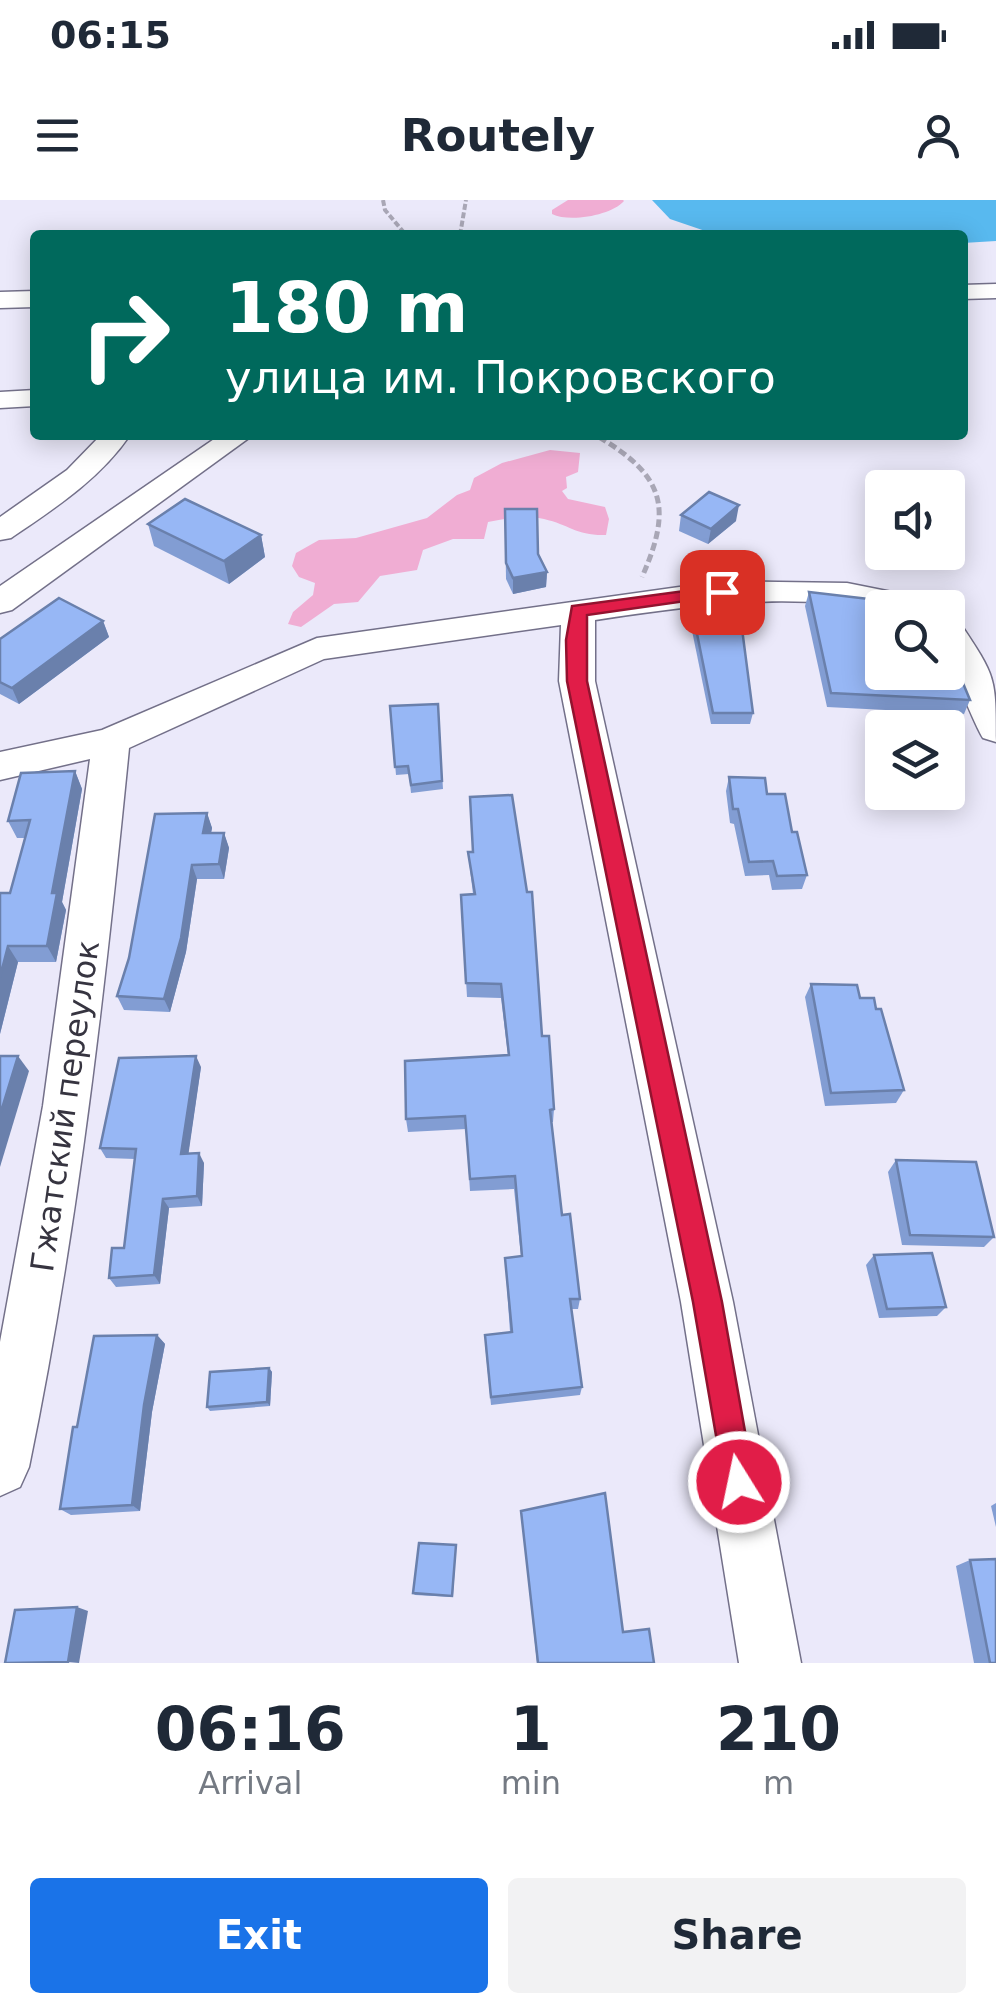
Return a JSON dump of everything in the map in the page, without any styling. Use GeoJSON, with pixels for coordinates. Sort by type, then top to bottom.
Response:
{"type":"FeatureCollection","features":[{"type":"Feature","properties":{"kind":"street"},"geometry":{"type":"LineString","coordinates":[[968,292],[996,291]]}},
{"type":"Feature","properties":{"kind":"street"},"geometry":{"type":"LineString","coordinates":[[0,300],[30,298]]}},
{"type":"Feature","properties":{"kind":"street"},"geometry":{"type":"LineString","coordinates":[[0,400],[30,398]]}},
{"type":"Feature","properties":{"kind":"street"},"geometry":{"type":"LineString","coordinates":[[0,531],[62,488],[112,440]]}},
{"type":"Feature","properties":{"kind":"street"},"geometry":{"type":"LineString","coordinates":[[0,602],[232,440]]}},
{"type":"Feature","properties":{"kind":"street"},"geometry":{"type":"LineString","coordinates":[[0,766],[111,741],[317,650],[722,592],[847,593],[865,597]]}},
{"type":"Feature","properties":{"kind":"street"},"geometry":{"type":"LineString","coordinates":[[578,610],[577,681],[708,1302],[770,1663]]}},
{"type":"Feature","properties":{"kind":"street"},"geometry":{"type":"LineString","coordinates":[[965,656],[996,728]]}},
{"type":"Feature","properties":{"kind":"street","name":"Гжатский переулок"},"geometry":{"type":"LineString","coordinates":[[0,1467],[28,1347],[77,1056],[111,741]]}},
{"type":"Feature","properties":{"kind":"path"},"geometry":{"type":"LineString","coordinates":[[382,200],[403,230]]}},
{"type":"Feature","properties":{"kind":"path"},"geometry":{"type":"LineString","coordinates":[[461,230],[466,200]]}},
{"type":"Feature","properties":{"kind":"path"},"geometry":{"type":"LineString","coordinates":[[578,610],[636,590],[656,547],[659,503],[643,466],[604,440]]}},
{"type":"Feature","properties":{"kind":"shaded area"},"geometry":{"type":"Polygon","coordinates":[[[568,200],[624,201],[590,216],[569,218],[552,214],[552,210],[568,200]]]}},
{"type":"Feature","properties":{"kind":"shaded area"},"geometry":{"type":"Polygon","coordinates":[[[550,450],[580,453],[578,472],[566,477],[567,488],[562,491],[568,499],[605,507],[609,519],[606,535],[580,532],[537,518],[488,522],[484,539],[453,539],[423,550],[417,570],[380,576],[358,602],[334,604],[301,627],[288,624],[293,612],[313,595],[315,583],[299,577],[292,566],[296,553],[319,540],[356,538],[427,518],[470,490],[474,478],[502,463],[550,450]]]}},
{"type":"Feature","properties":{"kind":"water"},"geometry":{"type":"Polygon","coordinates":[[[652,200],[996,200],[996,241],[968,243],[968,230],[702,230],[670,219],[652,200]]]}},
{"type":"Feature","properties":{"kind":"building"},"geometry":{"type":"Polygon","coordinates":[[[709,492],[739,505],[711,529],[681,515],[709,492]]]}},
{"type":"Feature","properties":{"kind":"building"},"geometry":{"type":"Polygon","coordinates":[[[185,499],[261,535],[224,561],[148,524],[185,499]]]}},
{"type":"Feature","properties":{"kind":"building"},"geometry":{"type":"Polygon","coordinates":[[[505,509],[537,509],[538,554],[547,572],[513,578],[506,563],[505,509]]]}},
{"type":"Feature","properties":{"kind":"building"},"geometry":{"type":"Polygon","coordinates":[[[809,592],[865,599],[865,690],[965,688],[970,700],[831,693],[809,592]]]}},
{"type":"Feature","properties":{"kind":"building"},"geometry":{"type":"Polygon","coordinates":[[[59,598],[103,621],[12,688],[0,682],[0,639],[59,598]]]}},
{"type":"Feature","properties":{"kind":"building"},"geometry":{"type":"Polygon","coordinates":[[[738,598],[753,713],[713,713],[690,599],[738,598]]]}},
{"type":"Feature","properties":{"kind":"building"},"geometry":{"type":"Polygon","coordinates":[[[438,704],[442,781],[411,785],[408,766],[395,767],[390,706],[438,704]]]}},
{"type":"Feature","properties":{"kind":"building"},"geometry":{"type":"Polygon","coordinates":[[[75,771],[52,893],[57,893],[47,946],[8,946],[0,977],[0,893],[10,893],[30,820],[8,821],[21,773],[75,771]]]}},
{"type":"Feature","properties":{"kind":"building"},"geometry":{"type":"Polygon","coordinates":[[[729,777],[765,778],[767,794],[785,794],[792,832],[797,832],[807,875],[777,876],[773,861],[749,862],[738,809],[733,809],[729,777]]]}},
{"type":"Feature","properties":{"kind":"building"},"geometry":{"type":"Polygon","coordinates":[[[512,795],[527,892],[532,892],[542,1036],[549,1036],[554,1109],[550,1110],[562,1215],[570,1214],[580,1299],[570,1299],[582,1387],[491,1397],[485,1335],[512,1332],[505,1258],[522,1256],[515,1176],[470,1179],[465,1116],[406,1119],[405,1061],[509,1055],[501,984],[466,983],[461,895],[475,894],[468,852],[473,852],[470,797],[512,795]]]}},
{"type":"Feature","properties":{"kind":"building"},"geometry":{"type":"Polygon","coordinates":[[[207,813],[203,833],[224,833],[219,864],[192,865],[181,938],[164,999],[117,996],[129,958],[155,814],[207,813]]]}},
{"type":"Feature","properties":{"kind":"building"},"geometry":{"type":"Polygon","coordinates":[[[811,984],[857,985],[860,998],[874,998],[876,1009],[881,1009],[904,1090],[831,1093],[811,984]]]}},
{"type":"Feature","properties":{"kind":"building"},"geometry":{"type":"Polygon","coordinates":[[[0,1056],[18,1056],[0,1115],[0,1056]]]}},
{"type":"Feature","properties":{"kind":"building"},"geometry":{"type":"Polygon","coordinates":[[[196,1056],[181,1154],[199,1153],[197,1196],[163,1199],[154,1275],[109,1278],[112,1248],[124,1248],[136,1149],[100,1148],[119,1058],[196,1056]]]}},
{"type":"Feature","properties":{"kind":"building"},"geometry":{"type":"Polygon","coordinates":[[[896,1160],[976,1162],[994,1237],[910,1235],[896,1160]]]}},
{"type":"Feature","properties":{"kind":"building"},"geometry":{"type":"Polygon","coordinates":[[[932,1253],[946,1307],[887,1309],[874,1255],[932,1253]]]}},
{"type":"Feature","properties":{"kind":"building"},"geometry":{"type":"Polygon","coordinates":[[[157,1335],[132,1505],[60,1509],[73,1427],[77,1427],[94,1336],[157,1335]]]}},
{"type":"Feature","properties":{"kind":"building"},"geometry":{"type":"Polygon","coordinates":[[[269,1368],[267,1402],[207,1407],[210,1372],[269,1368]]]}},
{"type":"Feature","properties":{"kind":"building"},"geometry":{"type":"Polygon","coordinates":[[[605,1493],[623,1632],[649,1629],[654,1663],[538,1663],[521,1511],[605,1493]]]}},
{"type":"Feature","properties":{"kind":"building"},"geometry":{"type":"Polygon","coordinates":[[[419,1543],[456,1545],[452,1596],[413,1593],[419,1543]]]}},
{"type":"Feature","properties":{"kind":"building"},"geometry":{"type":"Polygon","coordinates":[[[996,1559],[996,1663],[990,1663],[970,1560],[996,1559]]]}},
{"type":"Feature","properties":{"kind":"building"},"geometry":{"type":"Polygon","coordinates":[[[77,1607],[68,1662],[5,1663],[15,1610],[77,1607]]]}},
{"type":"Feature","properties":{"kind":"route"},"geometry":{"type":"LineString","coordinates":[[722,592],[578,610],[576,640],[577,681],[708,1302],[739,1482]]}}]}
